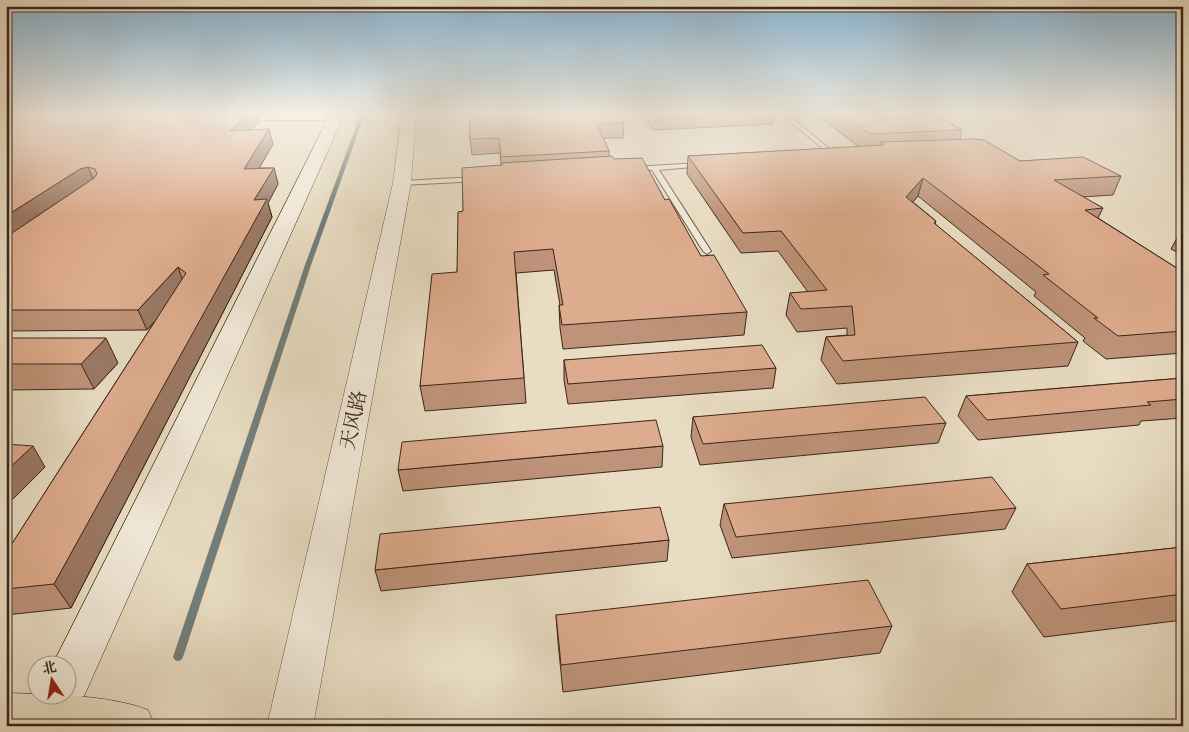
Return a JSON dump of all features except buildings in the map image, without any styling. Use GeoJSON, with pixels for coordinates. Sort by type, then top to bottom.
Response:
{"type":"FeatureCollection","features":[{"type":"Feature","properties":{"kind":"main road"},"geometry":{"type":"LineString","coordinates":[[6,715],[41,704]]}},
{"type":"Feature","properties":{"kind":"main road"},"geometry":{"type":"LineString","coordinates":[[75,704],[132,726]]}},
{"type":"Feature","properties":{"kind":"street"},"geometry":{"type":"LineString","coordinates":[[78,660],[322,147]]}},
{"type":"Feature","properties":{"kind":"street","name":"天风路"},"geometry":{"type":"LineString","coordinates":[[290,726],[402,183],[406,147]]}},
{"type":"Feature","properties":{"kind":"lane"},"geometry":{"type":"LineString","coordinates":[[824,147],[836,157]]}},
{"type":"Feature","properties":{"kind":"lane"},"geometry":{"type":"LineString","coordinates":[[826,158],[846,157]]}},
{"type":"Feature","properties":{"kind":"lane"},"geometry":{"type":"LineString","coordinates":[[625,170],[711,164]]}},
{"type":"Feature","properties":{"kind":"lane"},"geometry":{"type":"LineString","coordinates":[[654,168],[707,251]]}},
{"type":"Feature","properties":{"kind":"lane"},"geometry":{"type":"LineString","coordinates":[[402,183],[489,178]]}},
{"type":"Feature","properties":{"kind":"waterway"},"geometry":{"type":"LineString","coordinates":[[178,657],[308,265],[351,147]]}}]}
